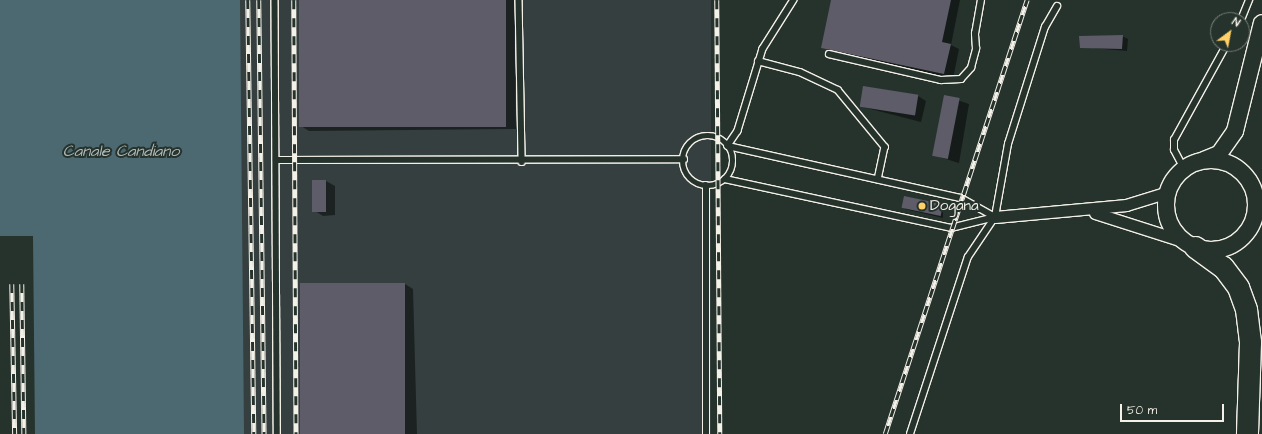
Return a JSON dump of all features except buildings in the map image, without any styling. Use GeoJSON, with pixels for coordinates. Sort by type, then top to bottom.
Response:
{"type":"FeatureCollection","features":[{"type":"Feature","properties":{"kind":"highway"},"geometry":{"type":"LineString","coordinates":[[1189,244],[1223,267],[1238,287],[1246,309],[1250,342],[1247,434]]}},
{"type":"Feature","properties":{"kind":"street"},"geometry":{"type":"LineString","coordinates":[[1189,244],[1168,218],[1168,192],[1184,169],[1219,154],[1235,131],[1262,23]]}},
{"type":"Feature","properties":{"kind":"street"},"geometry":{"type":"LineString","coordinates":[[1198,162],[1227,163],[1245,175],[1257,191],[1255,212],[1245,234]]}},
{"type":"Feature","properties":{"kind":"street"},"geometry":{"type":"LineString","coordinates":[[995,217],[1084,211],[1126,205],[1168,192]]}},
{"type":"Feature","properties":{"kind":"street"},"geometry":{"type":"LineString","coordinates":[[1084,211],[1119,217],[1189,244],[1222,249],[1245,234],[1262,226]]}},
{"type":"Feature","properties":{"kind":"lane"},"geometry":{"type":"LineString","coordinates":[[275,0],[278,160],[276,434]]}},
{"type":"Feature","properties":{"kind":"lane"},"geometry":{"type":"LineString","coordinates":[[519,0],[522,162]]}},
{"type":"Feature","properties":{"kind":"lane"},"geometry":{"type":"LineString","coordinates":[[725,179],[732,166],[728,146],[738,131],[758,61],[794,0]]}},
{"type":"Feature","properties":{"kind":"lane"},"geometry":{"type":"LineString","coordinates":[[829,54],[941,80],[961,79],[971,68],[976,50],[975,34],[981,0]]}},
{"type":"Feature","properties":{"kind":"lane"},"geometry":{"type":"LineString","coordinates":[[1244,12],[1249,0]]}},
{"type":"Feature","properties":{"kind":"lane"},"geometry":{"type":"LineString","coordinates":[[910,434],[968,257],[995,217],[1008,144],[1045,26],[1057,6]]}},
{"type":"Feature","properties":{"kind":"lane"},"geometry":{"type":"LineString","coordinates":[[1184,169],[1174,150],[1174,140],[1223,52]]}},
{"type":"Feature","properties":{"kind":"lane"},"geometry":{"type":"LineString","coordinates":[[758,61],[800,72],[838,90],[885,147],[878,179]]}},
{"type":"Feature","properties":{"kind":"lane"},"geometry":{"type":"LineString","coordinates":[[703,137],[718,138],[728,146],[961,198],[995,217],[951,228],[725,179],[706,185],[687,174],[684,159],[689,145],[703,137]]}},
{"type":"Feature","properties":{"kind":"lane"},"geometry":{"type":"LineString","coordinates":[[278,160],[522,162],[684,159]]}},
{"type":"Feature","properties":{"kind":"lane"},"geometry":{"type":"LineString","coordinates":[[706,185],[706,434]]}},
{"type":"Feature","properties":{"kind":"shaded area"},"geometry":{"type":"Polygon","coordinates":[[[240,0],[711,0],[711,434],[240,434],[240,0]]]}},
{"type":"Feature","properties":{"kind":"water","name":"Canale Candiano"},"geometry":{"type":"Polygon","coordinates":[[[0,0],[240,0],[244,434],[35,434],[33,236],[0,236],[0,0]]]}},
{"type":"Feature","properties":{"kind":"railway"},"geometry":{"type":"LineString","coordinates":[[248,0],[254,434]]}},
{"type":"Feature","properties":{"kind":"railway"},"geometry":{"type":"LineString","coordinates":[[259,0],[264,434]]}},
{"type":"Feature","properties":{"kind":"railway"},"geometry":{"type":"LineString","coordinates":[[294,0],[296,434]]}},
{"type":"Feature","properties":{"kind":"railway"},"geometry":{"type":"LineString","coordinates":[[717,0],[720,434]]}},
{"type":"Feature","properties":{"kind":"railway"},"geometry":{"type":"LineString","coordinates":[[885,434],[1027,0]]}},
{"type":"Feature","properties":{"kind":"railway"},"geometry":{"type":"LineString","coordinates":[[12,284],[15,434]]}},
{"type":"Feature","properties":{"kind":"railway"},"geometry":{"type":"LineString","coordinates":[[22,284],[24,434]]}},
{"type":"Feature","properties":{"kind":"place","name":"Dogana"},"geometry":{"type":"Point","coordinates":[922,206]}}]}
